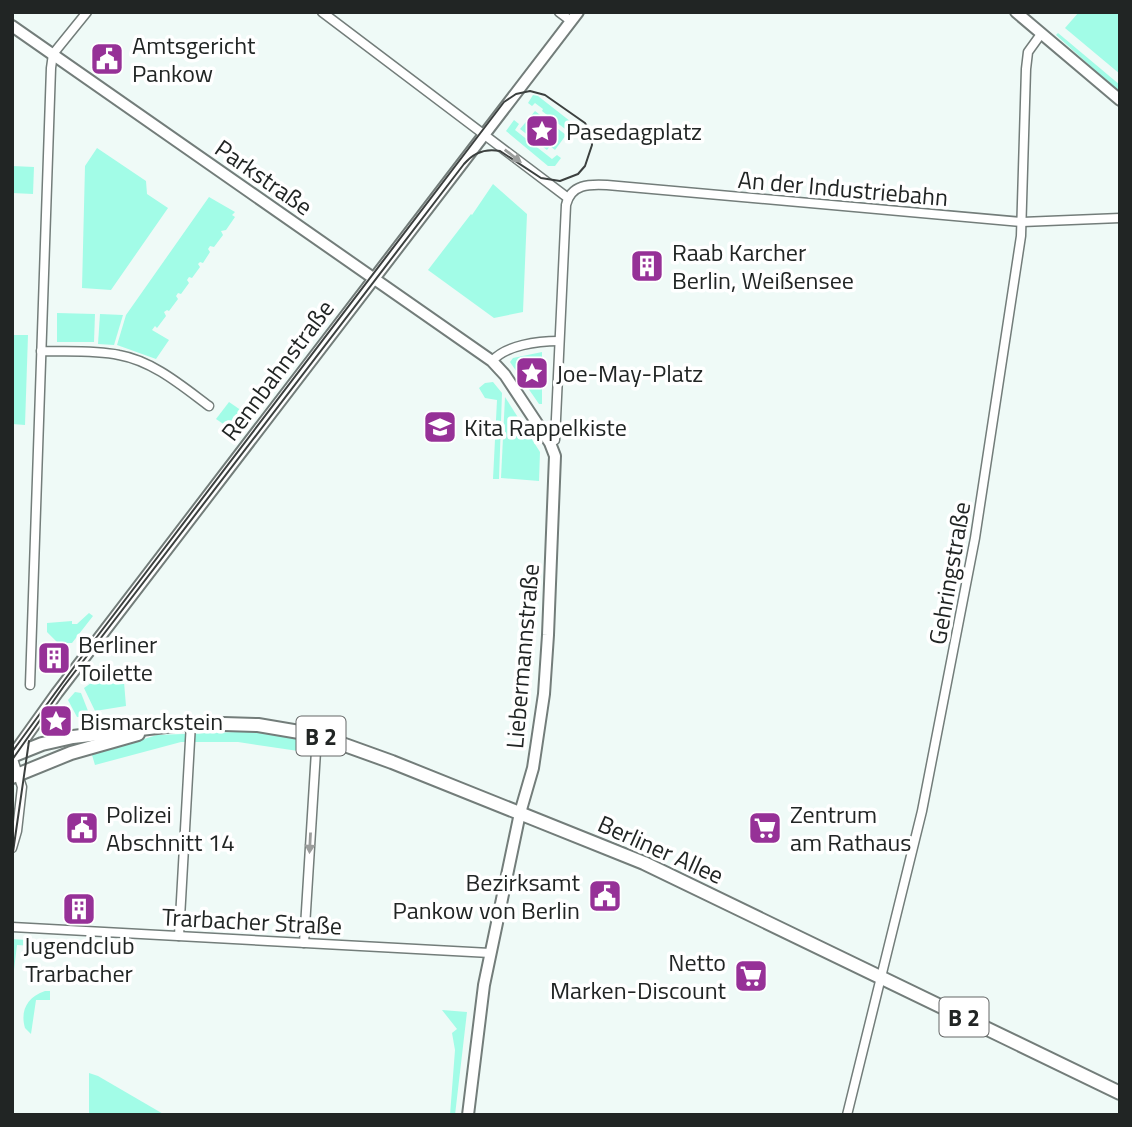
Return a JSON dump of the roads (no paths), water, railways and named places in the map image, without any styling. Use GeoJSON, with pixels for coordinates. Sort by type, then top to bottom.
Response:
{"type":"FeatureCollection","features":[{"type":"Feature","properties":{"kind":"main road","name":"Berliner Allee"},"geometry":{"type":"LineString","coordinates":[[12,756],[33,747],[74,737],[191,723],[258,725],[317,735],[679,878],[1120,1093]]}},
{"type":"Feature","properties":{"kind":"main road","name":"Berliner Allee"},"geometry":{"type":"LineString","coordinates":[[16,775],[71,753],[162,727]]}},
{"type":"Feature","properties":{"kind":"street"},"geometry":{"type":"LineString","coordinates":[[30,685],[53,54],[87,12]]}},
{"type":"Feature","properties":{"kind":"street"},"geometry":{"type":"LineString","coordinates":[[322,12],[568,198]]}},
{"type":"Feature","properties":{"kind":"street"},"geometry":{"type":"LineString","coordinates":[[559,12],[574,17]]}},
{"type":"Feature","properties":{"kind":"street"},"geometry":{"type":"LineString","coordinates":[[1016,12],[1120,100]]}},
{"type":"Feature","properties":{"kind":"street","name":"Rennbahnstraße"},"geometry":{"type":"LineString","coordinates":[[12,756],[64,684],[574,17]]}},
{"type":"Feature","properties":{"kind":"street","name":"Parkstraße"},"geometry":{"type":"LineString","coordinates":[[12,26],[492,361],[505,375],[550,443]]}},
{"type":"Feature","properties":{"kind":"street","name":"Gehringstraße"},"geometry":{"type":"LineString","coordinates":[[847,1115],[922,811],[947,692],[984,485],[1013,294],[1022,222],[1028,52],[1041,34]]}},
{"type":"Feature","properties":{"kind":"street","name":"An der Industriebahn"},"geometry":{"type":"LineString","coordinates":[[568,198],[573,190],[591,184],[1022,222],[1120,218]]}},
{"type":"Feature","properties":{"kind":"street","name":"Liebermannstraße"},"geometry":{"type":"LineString","coordinates":[[468,1115],[490,953],[520,813],[533,768],[544,694],[555,456],[550,443],[555,440],[568,198]]}},
{"type":"Feature","properties":{"kind":"street"},"geometry":{"type":"LineString","coordinates":[[492,361],[505,351],[559,341]]}},
{"type":"Feature","properties":{"kind":"street"},"geometry":{"type":"LineString","coordinates":[[41,351],[107,353],[128,357],[165,374],[209,406]]}},
{"type":"Feature","properties":{"kind":"street"},"geometry":{"type":"LineString","coordinates":[[179,936],[191,723]]}},
{"type":"Feature","properties":{"kind":"street"},"geometry":{"type":"LineString","coordinates":[[304,943],[317,735]]}},
{"type":"Feature","properties":{"kind":"street"},"geometry":{"type":"LineString","coordinates":[[12,756],[22,790],[12,848]]}},
{"type":"Feature","properties":{"kind":"street"},"geometry":{"type":"LineString","coordinates":[[12,814],[12,836]]}},
{"type":"Feature","properties":{"kind":"street","name":"Trarbacher Straße"},"geometry":{"type":"LineString","coordinates":[[12,927],[490,953]]}},
{"type":"Feature","properties":{"kind":"tram line"},"geometry":{"type":"LineString","coordinates":[[12,752],[504,102],[516,94],[530,91],[545,95],[585,123],[591,133],[592,145],[585,166],[578,174],[560,181],[541,178],[500,151],[480,152],[464,164],[64,686],[12,760]]}},
{"type":"Feature","properties":{"kind":"tram line"},"geometry":{"type":"LineString","coordinates":[[13,852],[29,741]]}},
{"type":"Feature","properties":{"kind":"place","name":"Amtsgericht Pankow"},"geometry":{"type":"Point","coordinates":[107,59]}},
{"type":"Feature","properties":{"kind":"place","name":"Pasedagplatz"},"geometry":{"type":"Point","coordinates":[542,131]}},
{"type":"Feature","properties":{"kind":"place","name":"Raab Karcher Berlin, Weißensee"},"geometry":{"type":"Point","coordinates":[647,266]}},
{"type":"Feature","properties":{"kind":"place","name":"Joe-May-Platz"},"geometry":{"type":"Point","coordinates":[532,373]}},
{"type":"Feature","properties":{"kind":"place","name":"Kita Rappelkiste"},"geometry":{"type":"Point","coordinates":[440,427]}},
{"type":"Feature","properties":{"kind":"place","name":"Berliner Toilette"},"geometry":{"type":"Point","coordinates":[54,658]}},
{"type":"Feature","properties":{"kind":"place","name":"Bismarckstein"},"geometry":{"type":"Point","coordinates":[56,721]}},
{"type":"Feature","properties":{"kind":"place","name":"Polizei Abschnitt 14"},"geometry":{"type":"Point","coordinates":[82,828]}},
{"type":"Feature","properties":{"kind":"place","name":"Zentrum am Rathaus"},"geometry":{"type":"Point","coordinates":[765,828]}},
{"type":"Feature","properties":{"kind":"place","name":"Bezirksamt Pankow von Berlin"},"geometry":{"type":"Point","coordinates":[605,896]}},
{"type":"Feature","properties":{"kind":"place","name":"Jugendclub Trarbacher"},"geometry":{"type":"Point","coordinates":[79,909]}},
{"type":"Feature","properties":{"kind":"place","name":"Netto Marken-Discount"},"geometry":{"type":"Point","coordinates":[751,976]}}]}
